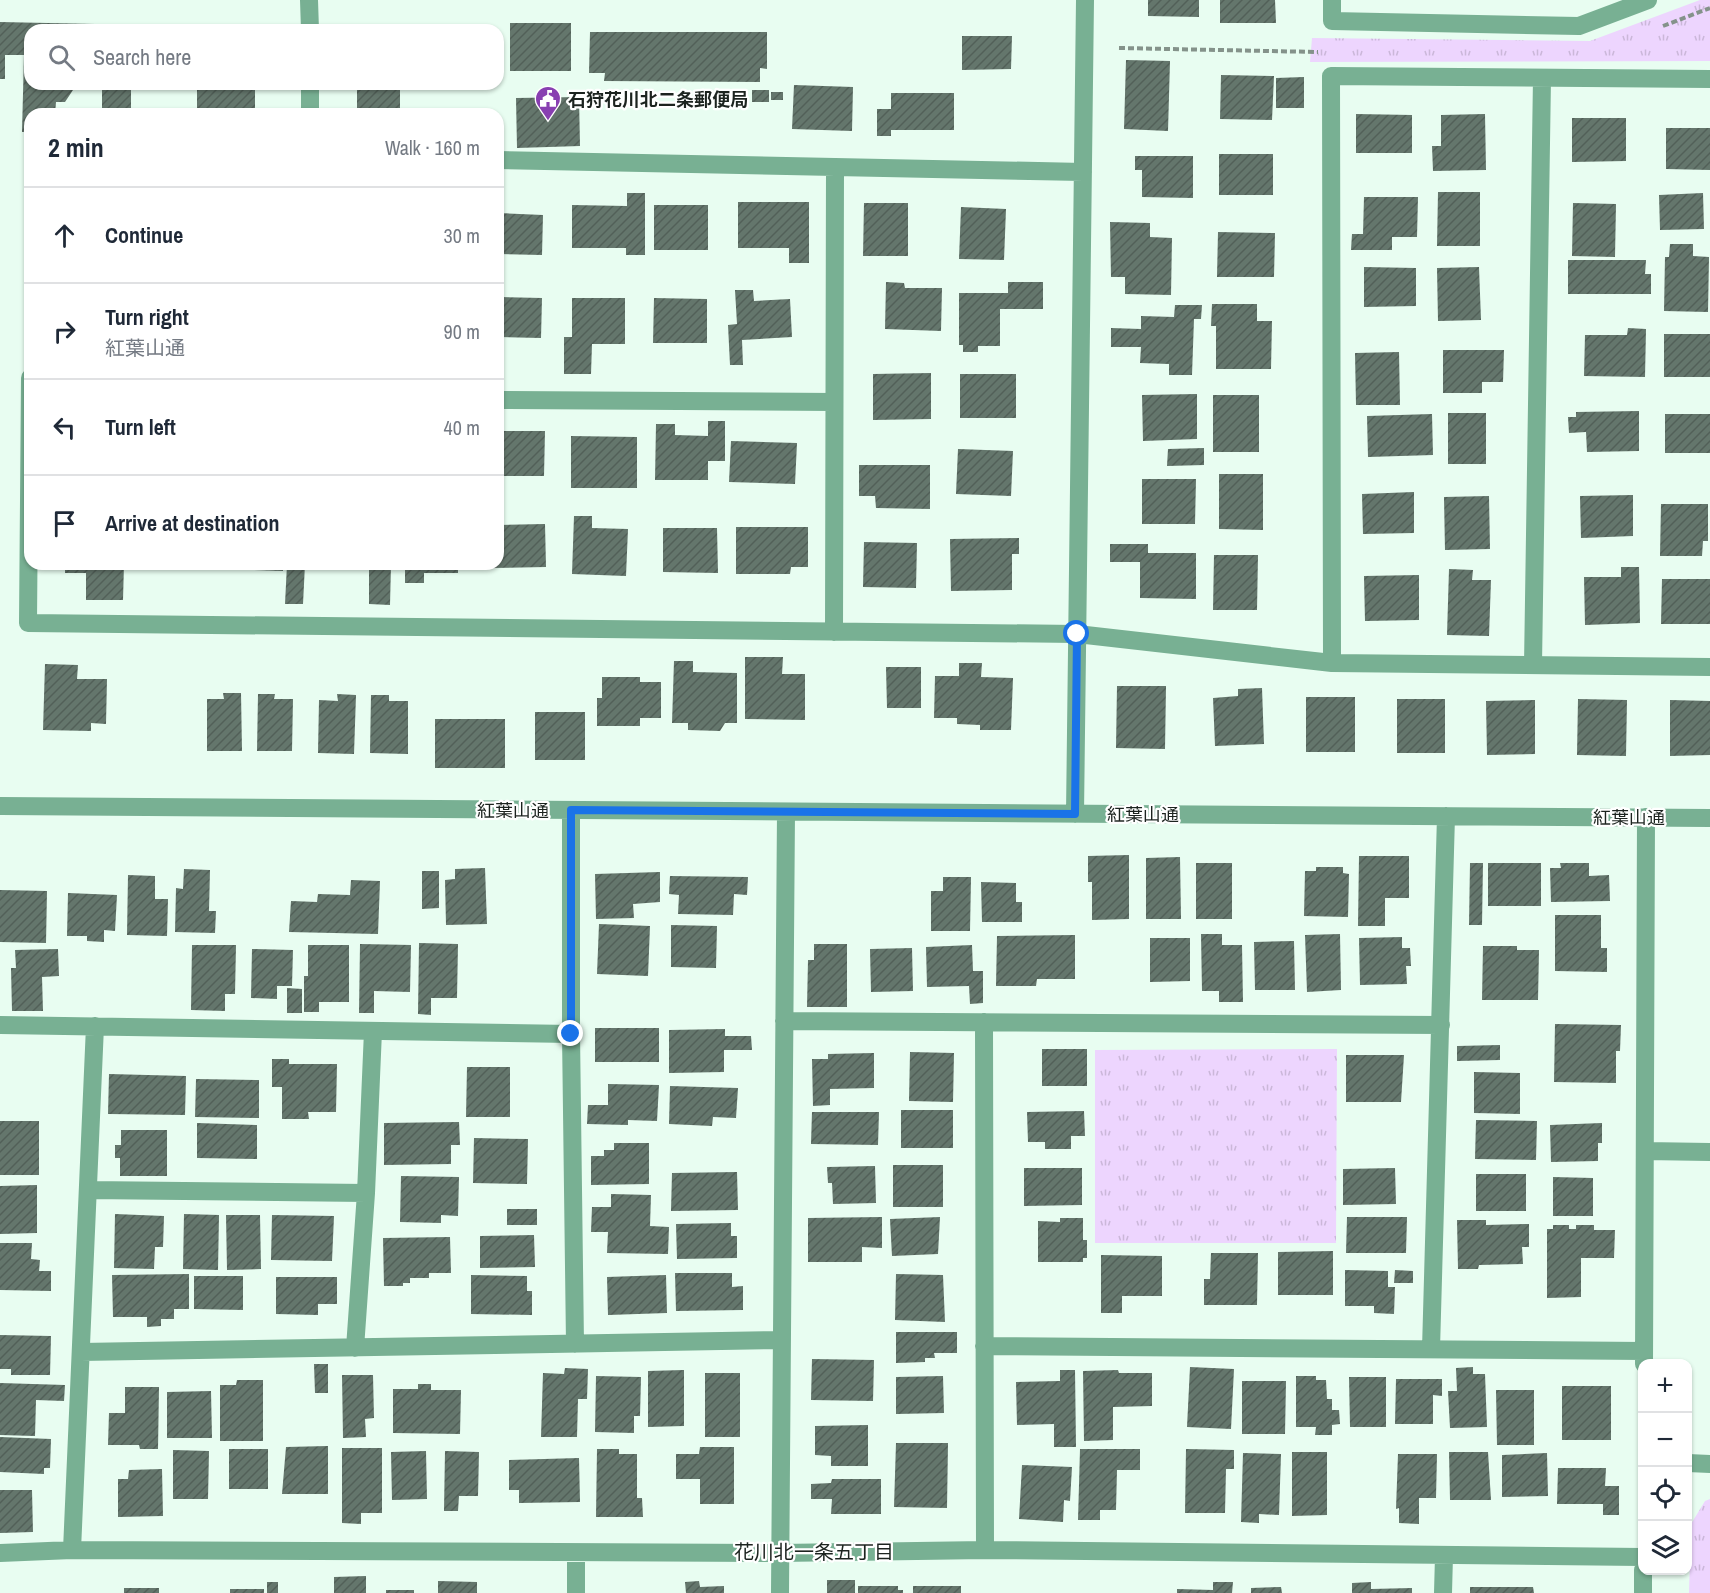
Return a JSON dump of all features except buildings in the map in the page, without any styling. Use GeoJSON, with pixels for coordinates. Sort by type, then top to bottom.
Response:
{"type":"FeatureCollection","features":[{"type":"Feature","properties":{"kind":"street"},"geometry":{"type":"LineString","coordinates":[[309,0],[310,24]]}},
{"type":"Feature","properties":{"kind":"street"},"geometry":{"type":"LineString","coordinates":[[1075,814],[1085,0]]}},
{"type":"Feature","properties":{"kind":"street"},"geometry":{"type":"LineString","coordinates":[[1332,0],[1332,21],[1579,26],[1648,0]]}},
{"type":"Feature","properties":{"kind":"street"},"geometry":{"type":"LineString","coordinates":[[1332,663],[1331,76],[1710,79]]}},
{"type":"Feature","properties":{"kind":"street"},"geometry":{"type":"LineString","coordinates":[[1533,665],[1542,78]]}},
{"type":"Feature","properties":{"kind":"street"},"geometry":{"type":"LineString","coordinates":[[310,90],[310,108]]}},
{"type":"Feature","properties":{"kind":"street"},"geometry":{"type":"LineString","coordinates":[[504,160],[1083,172]]}},
{"type":"Feature","properties":{"kind":"street"},"geometry":{"type":"LineString","coordinates":[[834,632],[835,167]]}},
{"type":"Feature","properties":{"kind":"street"},"geometry":{"type":"LineString","coordinates":[[504,400],[834,402]]}},
{"type":"Feature","properties":{"kind":"street"},"geometry":{"type":"LineString","coordinates":[[28,570],[28,623],[1077,634],[1332,663],[1710,667]]}},
{"type":"Feature","properties":{"kind":"street","name":"紅葉山通"},"geometry":{"type":"LineString","coordinates":[[0,807],[1710,818]]}},
{"type":"Feature","properties":{"kind":"street"},"geometry":{"type":"LineString","coordinates":[[571,810],[575,1344]]}},
{"type":"Feature","properties":{"kind":"street"},"geometry":{"type":"LineString","coordinates":[[780,1593],[786,812]]}},
{"type":"Feature","properties":{"kind":"street"},"geometry":{"type":"LineString","coordinates":[[1431,1349],[1446,816]]}},
{"type":"Feature","properties":{"kind":"street"},"geometry":{"type":"LineString","coordinates":[[984,1346],[1431,1349],[1644,1357],[1646,817]]}},
{"type":"Feature","properties":{"kind":"street"},"geometry":{"type":"LineString","coordinates":[[784,1020],[1441,1025]]}},
{"type":"Feature","properties":{"kind":"street"},"geometry":{"type":"LineString","coordinates":[[984,1022],[984,1550]]}},
{"type":"Feature","properties":{"kind":"street"},"geometry":{"type":"LineString","coordinates":[[0,1025],[571,1034]]}},
{"type":"Feature","properties":{"kind":"street"},"geometry":{"type":"LineString","coordinates":[[72,1550],[95,1026]]}},
{"type":"Feature","properties":{"kind":"street"},"geometry":{"type":"LineString","coordinates":[[355,1348],[366,1193],[373,1031]]}},
{"type":"Feature","properties":{"kind":"street"},"geometry":{"type":"LineString","coordinates":[[1645,1151],[1710,1152]]}},
{"type":"Feature","properties":{"kind":"street"},"geometry":{"type":"LineString","coordinates":[[88,1190],[366,1193]]}},
{"type":"Feature","properties":{"kind":"street"},"geometry":{"type":"LineString","coordinates":[[81,1352],[782,1340]]}},
{"type":"Feature","properties":{"kind":"street"},"geometry":{"type":"LineString","coordinates":[[1692,1463],[1710,1464]]}},
{"type":"Feature","properties":{"kind":"street"},"geometry":{"type":"LineString","coordinates":[[0,1553],[72,1550],[576,1553],[984,1550],[1638,1557]]}},
{"type":"Feature","properties":{"kind":"street"},"geometry":{"type":"LineString","coordinates":[[576,1553],[576,1593]]}},
{"type":"Feature","properties":{"kind":"street"},"geometry":{"type":"LineString","coordinates":[[1443,1593],[1444,1556]]}},
{"type":"Feature","properties":{"kind":"street"},"geometry":{"type":"LineString","coordinates":[[1643,1575],[1643,1593]]}},
{"type":"Feature","properties":{"kind":"green space"},"geometry":{"type":"Polygon","coordinates":[[[1700,0],[1710,0],[1710,61],[1310,62],[1312,38],[1590,41],[1700,0]]]}},
{"type":"Feature","properties":{"kind":"green space"},"geometry":{"type":"Polygon","coordinates":[[[1337,1049],[1336,1243],[1095,1243],[1095,1050],[1337,1049]]]}},
{"type":"Feature","properties":{"kind":"green space"},"geometry":{"type":"Polygon","coordinates":[[[1710,1499],[1710,1593],[1689,1593],[1690,1575],[1692,1575],[1692,1522],[1705,1501],[1710,1499]]]}},
{"type":"Feature","properties":{"kind":"place","name":"石狩花川北二条郵便局"},"geometry":{"type":"Point","coordinates":[548,122]}},
{"type":"Feature","properties":{"kind":"district","name":"花川北一条五丁目"},"geometry":{"type":"Point","coordinates":[814,1551]}},
{"type":"Feature","properties":{"kind":"route"},"geometry":{"type":"LineString","coordinates":[[571,1034],[571,810],[1075,814],[1077,634]]}}]}
